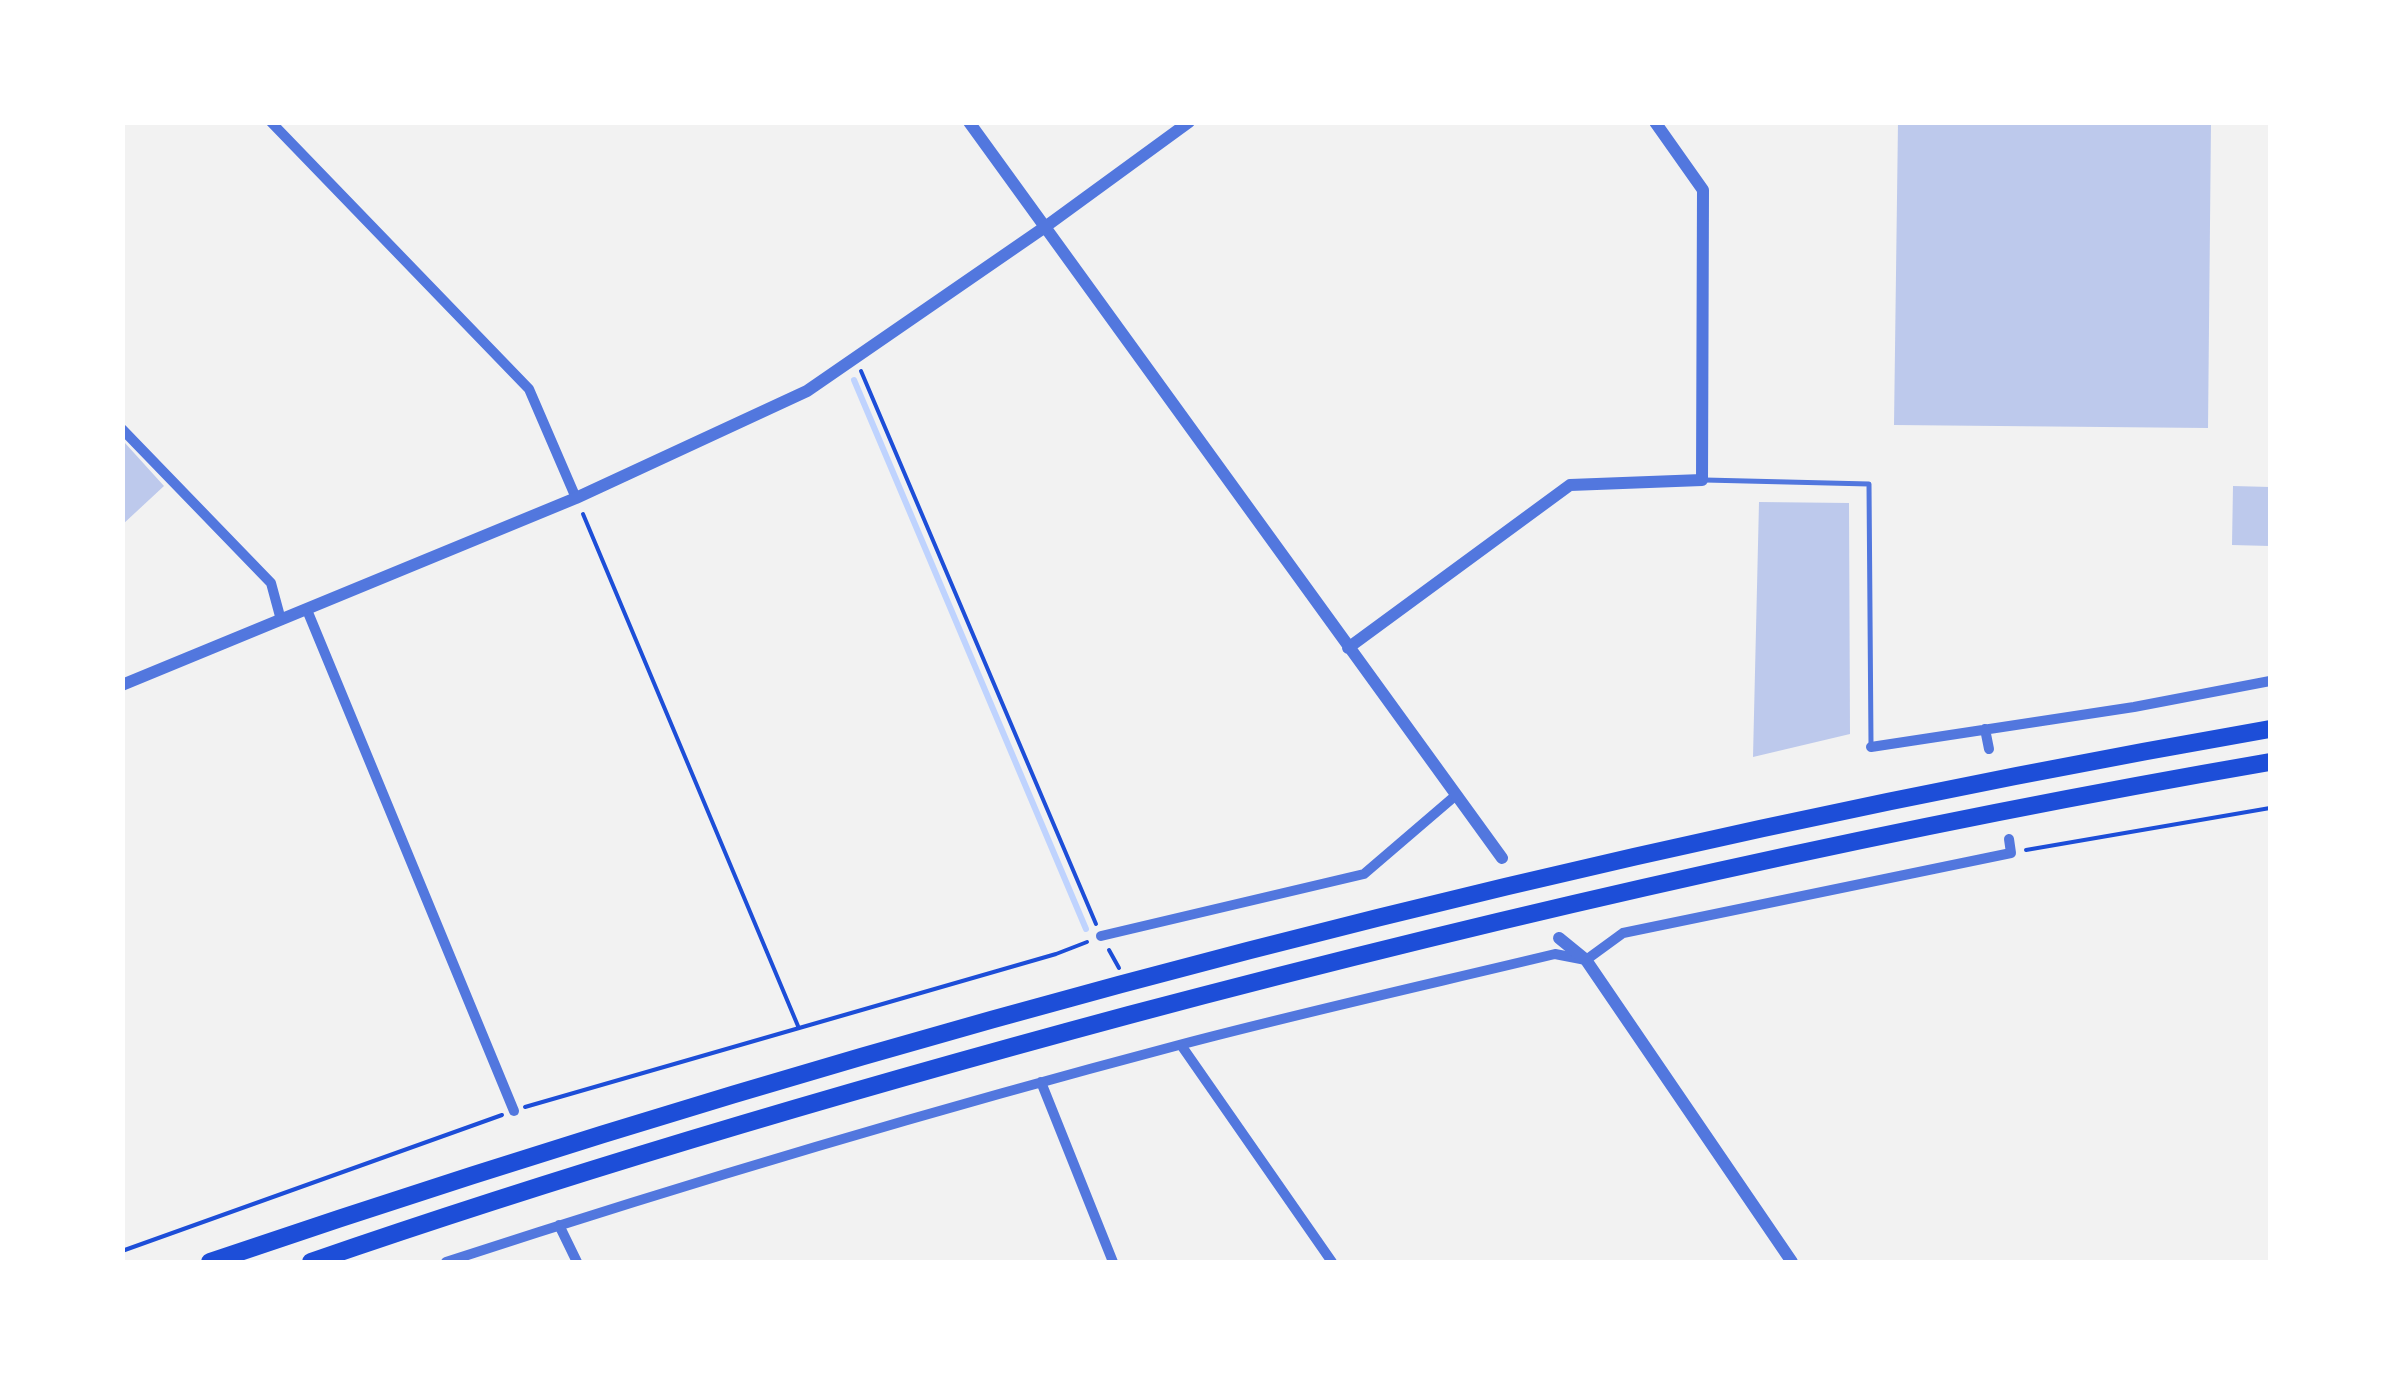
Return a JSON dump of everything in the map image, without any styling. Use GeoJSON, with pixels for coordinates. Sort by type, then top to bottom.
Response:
{"type":"FeatureCollection","features":[{"type":"Feature","properties":{"kind":"highway"},"geometry":{"type":"LineString","coordinates":[[210,1262],[659,1116],[990,1018],[1293,938],[1577,868],[1855,808],[2270,729]]}},
{"type":"Feature","properties":{"kind":"highway"},"geometry":{"type":"LineString","coordinates":[[311,1262],[676,1144],[981,1055],[1299,970],[1579,902],[1840,845],[2270,762]]}},
{"type":"Feature","properties":{"kind":"street"},"geometry":{"type":"LineString","coordinates":[[272,122],[529,389],[576,498]]}},
{"type":"Feature","properties":{"kind":"street"},"geometry":{"type":"LineString","coordinates":[[968,122],[1502,858]]}},
{"type":"Feature","properties":{"kind":"street"},"geometry":{"type":"LineString","coordinates":[[122,686],[576,498],[806,391],[1189,122]]}},
{"type":"Feature","properties":{"kind":"street"},"geometry":{"type":"LineString","coordinates":[[1348,648],[1570,485],[1702,480],[1704,190],[1655,122]]}},
{"type":"Feature","properties":{"kind":"street"},"geometry":{"type":"LineString","coordinates":[[122,429],[271,583],[282,620]]}},
{"type":"Feature","properties":{"kind":"street"},"geometry":{"type":"LineString","coordinates":[[307,610],[514,1111]]}},
{"type":"Feature","properties":{"kind":"street"},"geometry":{"type":"LineString","coordinates":[[1871,746],[2134,707],[2270,680]]}},
{"type":"Feature","properties":{"kind":"street"},"geometry":{"type":"LineString","coordinates":[[1985,729],[1989,749]]}},
{"type":"Feature","properties":{"kind":"street"},"geometry":{"type":"LineString","coordinates":[[1101,936],[1364,874],[1455,796]]}},
{"type":"Feature","properties":{"kind":"street"},"geometry":{"type":"LineString","coordinates":[[446,1262],[559,1225],[1181,1044],[1555,954],[1586,960],[1623,933],[2011,853],[2009,839]]}},
{"type":"Feature","properties":{"kind":"street"},"geometry":{"type":"LineString","coordinates":[[1558,938],[1586,960],[1792,1262]]}},
{"type":"Feature","properties":{"kind":"street"},"geometry":{"type":"LineString","coordinates":[[1181,1044],[1332,1262]]}},
{"type":"Feature","properties":{"kind":"street"},"geometry":{"type":"LineString","coordinates":[[1042,1082],[1113,1262]]}},
{"type":"Feature","properties":{"kind":"street"},"geometry":{"type":"LineString","coordinates":[[559,1225],[577,1262]]}},
{"type":"Feature","properties":{"kind":"lane"},"geometry":{"type":"LineString","coordinates":[[1702,480],[1869,484],[1871,746]]}},
{"type":"Feature","properties":{"kind":"path"},"geometry":{"type":"LineString","coordinates":[[855,356],[1101,936],[1119,968]]}},
{"type":"Feature","properties":{"kind":"path"},"geometry":{"type":"LineString","coordinates":[[576,498],[798,1026]]}},
{"type":"Feature","properties":{"kind":"path"},"geometry":{"type":"LineString","coordinates":[[2011,853],[2270,808]]}},
{"type":"Feature","properties":{"kind":"path"},"geometry":{"type":"LineString","coordinates":[[122,1251],[514,1111],[1056,954],[1101,936]]}},
{"type":"Feature","properties":{"kind":"building"},"geometry":{"type":"Polygon","coordinates":[[[1898,122],[2211,122],[2208,428],[1894,425],[1898,122]]]}},
{"type":"Feature","properties":{"kind":"building"},"geometry":{"type":"Polygon","coordinates":[[[125,443],[164,486],[122,525],[122,446],[125,443]]]}},
{"type":"Feature","properties":{"kind":"building"},"geometry":{"type":"Polygon","coordinates":[[[2233,486],[2270,487],[2270,546],[2232,545],[2233,486]]]}},
{"type":"Feature","properties":{"kind":"building"},"geometry":{"type":"Polygon","coordinates":[[[1759,502],[1849,503],[1850,734],[1753,757],[1759,502]]]}},
{"type":"Feature","properties":{"kind":"waterway"},"geometry":{"type":"LineString","coordinates":[[854,380],[1086,929]]}}]}
